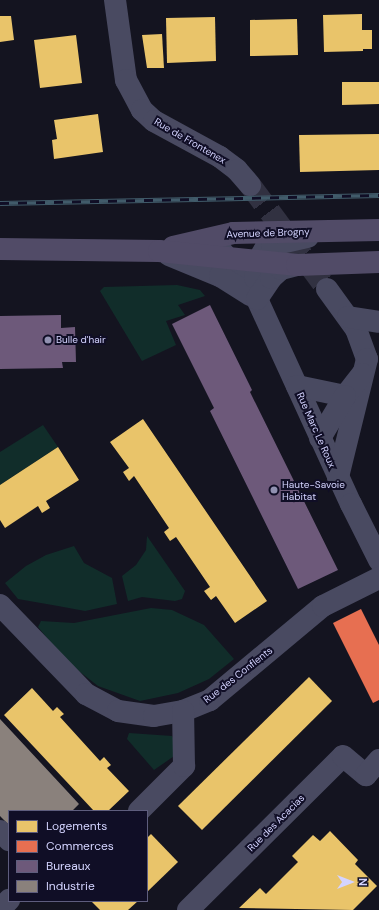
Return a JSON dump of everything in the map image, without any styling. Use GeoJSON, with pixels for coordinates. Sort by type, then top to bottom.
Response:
{"type":"FeatureCollection","features":[{"type":"Feature","properties":{"kind":"main road","name":"Avenue de Brogny"},"geometry":{"type":"LineString","coordinates":[[159,251],[210,237],[233,233],[379,230]]}},
{"type":"Feature","properties":{"kind":"main road","name":"Avenue de Brogny"},"geometry":{"type":"LineString","coordinates":[[0,249],[159,251],[259,259],[297,264],[379,262]]}},
{"type":"Feature","properties":{"kind":"street","name":"Rue de Frontenex"},"geometry":{"type":"LineString","coordinates":[[115,0],[126,80],[142,110],[154,121],[220,157],[237,170],[250,185]]}},
{"type":"Feature","properties":{"kind":"street"},"geometry":{"type":"LineString","coordinates":[[257,299],[255,279],[259,259],[265,249],[272,244],[334,231]]}},
{"type":"Feature","properties":{"kind":"street","name":"Rue Marc Le Roux"},"geometry":{"type":"LineString","coordinates":[[210,237],[226,256],[257,299],[338,477],[379,560]]}},
{"type":"Feature","properties":{"kind":"street"},"geometry":{"type":"LineString","coordinates":[[159,251],[220,276],[257,299]]}},
{"type":"Feature","properties":{"kind":"street"},"geometry":{"type":"LineString","coordinates":[[257,299],[271,278],[281,269],[297,264]]}},
{"type":"Feature","properties":{"kind":"street"},"geometry":{"type":"LineString","coordinates":[[327,289],[348,317],[366,349],[366,369],[338,477]]}},
{"type":"Feature","properties":{"kind":"street"},"geometry":{"type":"LineString","coordinates":[[348,317],[379,322]]}},
{"type":"Feature","properties":{"kind":"street"},"geometry":{"type":"LineString","coordinates":[[320,438],[345,396],[366,369]]}},
{"type":"Feature","properties":{"kind":"street"},"geometry":{"type":"LineString","coordinates":[[296,386],[345,396]]}},
{"type":"Feature","properties":{"kind":"street","name":"Rue des Conflents"},"geometry":{"type":"LineString","coordinates":[[0,605],[73,682],[101,704],[135,715],[154,716],[183,712],[210,700],[323,606],[379,578]]}},
{"type":"Feature","properties":{"kind":"street"},"geometry":{"type":"LineString","coordinates":[[140,810],[184,766],[183,712]]}},
{"type":"Feature","properties":{"kind":"street","name":"Rue des Acacias"},"geometry":{"type":"LineString","coordinates":[[188,910],[343,756],[375,773]]}},
{"type":"Feature","properties":{"kind":"street"},"geometry":{"type":"LineString","coordinates":[[0,831],[8,839]]}},
{"type":"Feature","properties":{"kind":"street"},"geometry":{"type":"LineString","coordinates":[[0,909],[8,901]]}},
{"type":"Feature","properties":{"kind":"green space"},"geometry":{"type":"Polygon","coordinates":[[[177,285],[200,290],[205,296],[178,305],[185,315],[166,321],[176,345],[142,361],[100,291],[104,287],[177,285]]]}},
{"type":"Feature","properties":{"kind":"green space"},"geometry":{"type":"Polygon","coordinates":[[[43,425],[58,447],[0,485],[0,452],[43,425]]]}},
{"type":"Feature","properties":{"kind":"green space"},"geometry":{"type":"Polygon","coordinates":[[[147,536],[185,591],[182,599],[175,601],[142,597],[128,601],[122,576],[136,565],[146,550],[147,536]]]}},
{"type":"Feature","properties":{"kind":"green space"},"geometry":{"type":"Polygon","coordinates":[[[74,546],[84,563],[112,578],[117,604],[85,611],[18,599],[5,583],[26,566],[46,555],[74,546]]]}},
{"type":"Feature","properties":{"kind":"green space"},"geometry":{"type":"Polygon","coordinates":[[[151,608],[172,610],[204,625],[234,659],[209,679],[178,693],[140,701],[98,686],[66,661],[38,627],[41,621],[74,623],[151,608]]]}},
{"type":"Feature","properties":{"kind":"green space"},"geometry":{"type":"Polygon","coordinates":[[[129,733],[172,736],[180,752],[154,770],[127,739],[129,733]]]}},
{"type":"Feature","properties":{"kind":"building: Logements"},"geometry":{"type":"Polygon","coordinates":[[[362,14],[362,30],[372,30],[372,49],[363,49],[363,51],[324,52],[323,15],[362,14]]]}},
{"type":"Feature","properties":{"kind":"building: Logements"},"geometry":{"type":"Polygon","coordinates":[[[0,16],[11,16],[14,40],[0,42],[0,16]]]}},
{"type":"Feature","properties":{"kind":"building: Logements"},"geometry":{"type":"Polygon","coordinates":[[[215,17],[216,61],[167,63],[166,18],[215,17]]]}},
{"type":"Feature","properties":{"kind":"building: Logements"},"geometry":{"type":"Polygon","coordinates":[[[297,19],[298,55],[250,56],[250,20],[297,19]]]}},
{"type":"Feature","properties":{"kind":"building: Logements"},"geometry":{"type":"Polygon","coordinates":[[[162,34],[164,68],[147,68],[142,35],[162,34]]]}},
{"type":"Feature","properties":{"kind":"building: Logements"},"geometry":{"type":"Polygon","coordinates":[[[76,35],[82,83],[40,88],[34,40],[76,35]]]}},
{"type":"Feature","properties":{"kind":"building: Logements"},"geometry":{"type":"Polygon","coordinates":[[[342,82],[379,82],[379,104],[342,105],[342,82]]]}},
{"type":"Feature","properties":{"kind":"building: Logements"},"geometry":{"type":"Polygon","coordinates":[[[98,114],[103,152],[54,159],[52,140],[57,139],[54,120],[98,114]]]}},
{"type":"Feature","properties":{"kind":"building: Logements"},"geometry":{"type":"Polygon","coordinates":[[[379,134],[379,170],[300,172],[299,135],[379,134]]]}},
{"type":"Feature","properties":{"kind":"building: Logements"},"geometry":{"type":"Polygon","coordinates":[[[143,419],[267,601],[235,623],[216,596],[211,600],[204,591],[210,587],[176,537],[170,541],[164,532],[169,528],[134,476],[129,481],[123,472],[129,468],[110,442],[143,419]]]}},
{"type":"Feature","properties":{"kind":"building: Logements"},"geometry":{"type":"Polygon","coordinates":[[[58,447],[79,480],[46,501],[50,508],[42,513],[38,506],[5,528],[0,520],[0,485],[58,447]]]}},
{"type":"Feature","properties":{"kind":"building: Logements"},"geometry":{"type":"Polygon","coordinates":[[[309,677],[332,701],[202,830],[178,806],[309,677]]]}},
{"type":"Feature","properties":{"kind":"building: Logements"},"geometry":{"type":"Polygon","coordinates":[[[32,688],[53,711],[57,707],[64,714],[60,717],[100,761],[104,757],[111,765],[107,768],[129,791],[109,810],[93,810],[4,715],[32,688]]]}},
{"type":"Feature","properties":{"kind":"building: Logements"},"geometry":{"type":"Polygon","coordinates":[[[330,831],[358,860],[355,864],[377,886],[353,910],[239,908],[260,888],[266,894],[298,862],[292,856],[313,835],[320,841],[330,831]]]}},
{"type":"Feature","properties":{"kind":"building: Logements"},"geometry":{"type":"Polygon","coordinates":[[[151,834],[178,862],[148,891],[148,837],[151,834]]]}},
{"type":"Feature","properties":{"kind":"building: Logements"},"geometry":{"type":"Polygon","coordinates":[[[92,902],[137,902],[128,910],[100,910],[92,902]]]}},
{"type":"Feature","properties":{"kind":"building: Commerces"},"geometry":{"type":"Polygon","coordinates":[[[361,609],[379,645],[379,700],[373,703],[333,623],[361,609]]]}},
{"type":"Feature","properties":{"kind":"building: Bureaux","name":"Haute-Savoie Habitat"},"geometry":{"type":"Polygon","coordinates":[[[210,305],[252,390],[250,392],[338,570],[298,589],[210,411],[214,408],[172,324],[210,305]]]}},
{"type":"Feature","properties":{"kind":"building: Bureaux"},"geometry":{"type":"Polygon","coordinates":[[[61,315],[61,328],[75,327],[76,362],[62,362],[63,368],[0,369],[0,316],[61,315]]]}},
{"type":"Feature","properties":{"kind":"building: Industrie"},"geometry":{"type":"Polygon","coordinates":[[[0,719],[79,804],[73,810],[8,810],[8,824],[0,816],[0,719]]]}},
{"type":"Feature","properties":{"kind":"tunnel"},"geometry":{"type":"LineString","coordinates":[[250,185],[327,289]]}},
{"type":"Feature","properties":{"kind":"railway"},"geometry":{"type":"LineString","coordinates":[[0,203],[379,195]]}},
{"type":"Feature","properties":{"kind":"place","name":"Bulle d'hair"},"geometry":{"type":"Point","coordinates":[48,340]}},
{"type":"Feature","properties":{"kind":"place","name":"Haute-Savoie Habitat"},"geometry":{"type":"Point","coordinates":[274,490]}}]}
